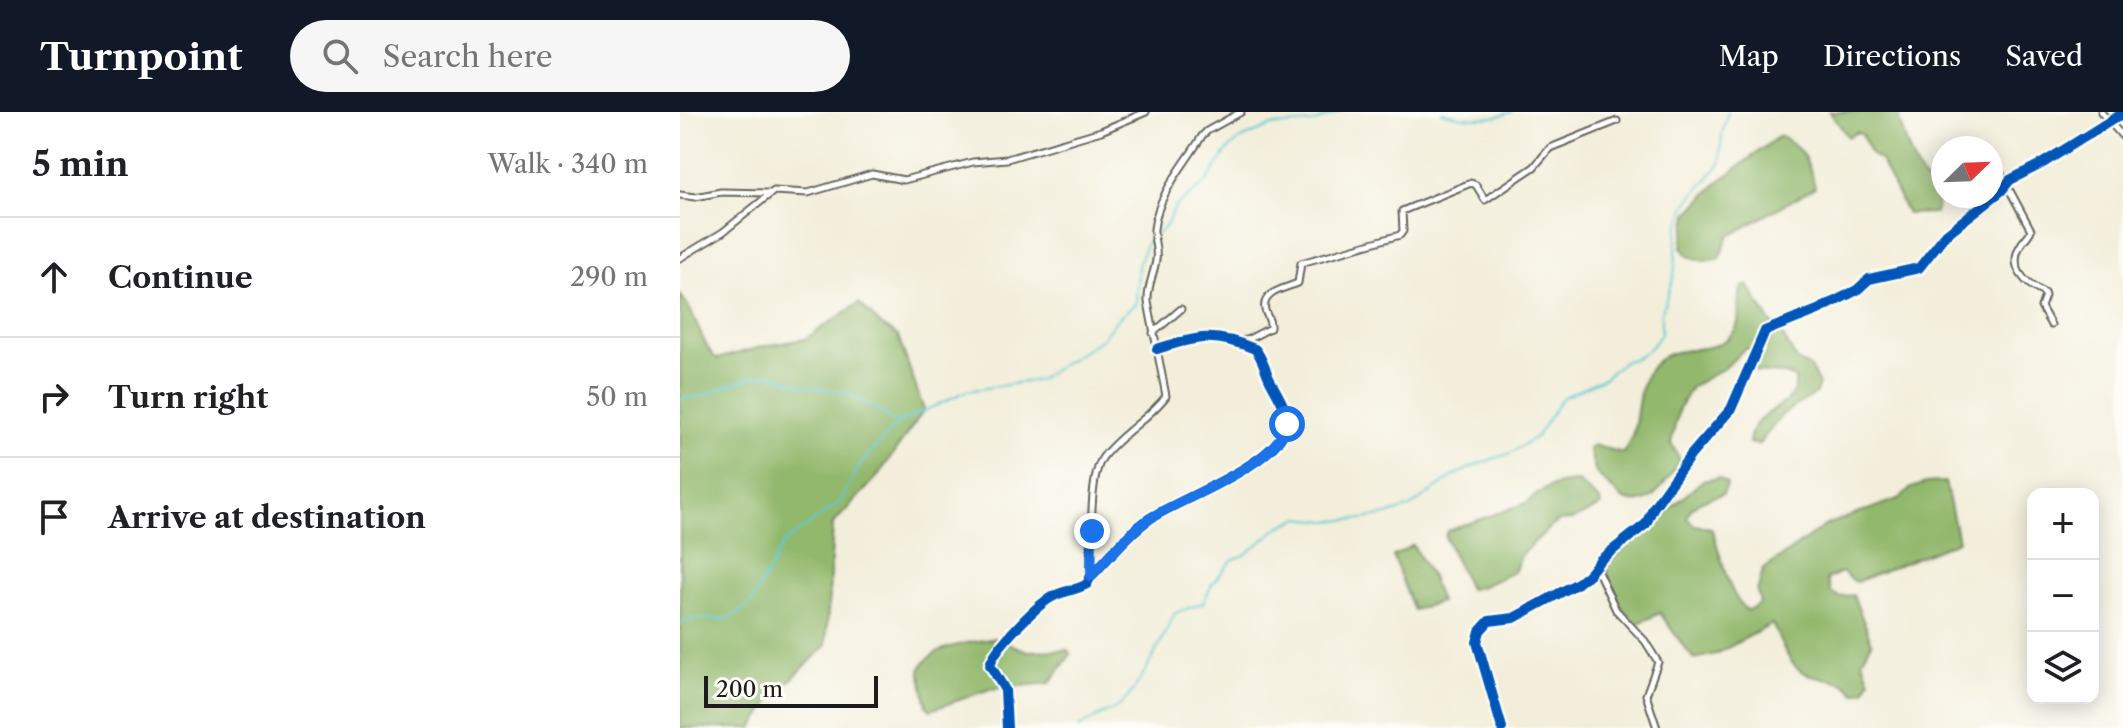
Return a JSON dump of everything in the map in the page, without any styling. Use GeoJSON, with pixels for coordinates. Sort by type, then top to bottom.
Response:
{"type":"FeatureCollection","features":[{"type":"Feature","properties":{"kind":"street"},"geometry":{"type":"LineString","coordinates":[[680,258],[723,232],[778,190],[808,193],[872,174],[904,180],[973,162],[1007,159],[1101,131],[1146,112]]}},
{"type":"Feature","properties":{"kind":"street"},"geometry":{"type":"LineString","coordinates":[[1091,576],[1092,510],[1097,469],[1103,457],[1166,398],[1147,291],[1157,255],[1155,221],[1170,181],[1207,131],[1241,112]]}},
{"type":"Feature","properties":{"kind":"street"},"geometry":{"type":"LineString","coordinates":[[2101,112],[2123,137]]}},
{"type":"Feature","properties":{"kind":"street"},"geometry":{"type":"LineString","coordinates":[[1502,728],[1478,646],[1480,631],[1489,621],[1514,618],[1578,583],[1595,565],[1646,524],[1653,508],[1690,456],[1731,409],[1767,329],[1818,310],[1857,290],[1869,279],[1919,268],[1945,235],[2017,175],[2043,163],[2123,113]]}},
{"type":"Feature","properties":{"kind":"street"},"geometry":{"type":"LineString","coordinates":[[1157,349],[1195,337],[1247,340],[1270,328],[1266,301],[1273,293],[1298,283],[1301,263],[1400,235],[1403,231],[1402,211],[1471,183],[1475,183],[1485,200],[1534,167],[1550,148],[1617,121]]}},
{"type":"Feature","properties":{"kind":"street"},"geometry":{"type":"LineString","coordinates":[[2003,177],[2032,232],[2020,245],[2019,272],[2023,279],[2044,293],[2041,307],[2051,325]]}},
{"type":"Feature","properties":{"kind":"street"},"geometry":{"type":"LineString","coordinates":[[680,195],[771,193]]}},
{"type":"Feature","properties":{"kind":"street"},"geometry":{"type":"LineString","coordinates":[[1153,333],[1181,309]]}},
{"type":"Feature","properties":{"kind":"street"},"geometry":{"type":"LineString","coordinates":[[1007,728],[1005,690],[990,669],[992,659],[1009,635],[1050,598],[1082,587],[1143,524],[1250,466],[1284,434],[1287,424],[1284,407],[1265,371],[1261,356],[1255,349],[1238,341]]}},
{"type":"Feature","properties":{"kind":"street"},"geometry":{"type":"LineString","coordinates":[[1595,565],[1616,610],[1645,641],[1658,662],[1646,695],[1657,728]]}},
{"type":"Feature","properties":{"kind":"green space"},"geometry":{"type":"Polygon","coordinates":[[[1830,112],[1899,112],[1908,149],[1922,178],[1931,185],[1931,208],[1936,208],[1935,213],[1907,214],[1881,161],[1871,155],[1862,135],[1857,132],[1848,137],[1830,112]]]}},
{"type":"Feature","properties":{"kind":"green space"},"geometry":{"type":"Polygon","coordinates":[[[1779,136],[1804,156],[1815,187],[1728,237],[1720,258],[1704,261],[1688,256],[1682,247],[1688,214],[1716,184],[1779,136]]]}},
{"type":"Feature","properties":{"kind":"green space"},"geometry":{"type":"Polygon","coordinates":[[[1748,285],[1797,361],[1809,366],[1819,384],[1816,393],[1783,414],[1759,444],[1749,443],[1758,422],[1790,397],[1795,389],[1795,378],[1756,372],[1751,349],[1744,349],[1726,367],[1691,387],[1679,408],[1671,443],[1680,460],[1657,493],[1641,502],[1622,499],[1596,473],[1589,449],[1593,445],[1623,453],[1632,436],[1642,386],[1649,370],[1668,355],[1723,342],[1736,329],[1740,293],[1748,285]]]}},
{"type":"Feature","properties":{"kind":"green space"},"geometry":{"type":"Polygon","coordinates":[[[680,295],[717,359],[805,339],[859,303],[881,325],[898,336],[924,410],[877,477],[833,524],[826,646],[774,696],[753,728],[680,728],[680,295]]]}},
{"type":"Feature","properties":{"kind":"green space"},"geometry":{"type":"Polygon","coordinates":[[[1719,478],[1727,484],[1723,494],[1697,504],[1687,517],[1694,525],[1711,528],[1729,584],[1747,610],[1760,603],[1757,592],[1763,570],[1826,525],[1901,498],[1911,488],[1945,482],[1958,541],[1856,582],[1842,572],[1827,579],[1831,592],[1839,597],[1853,595],[1872,643],[1862,660],[1870,680],[1865,690],[1855,693],[1844,683],[1798,669],[1772,624],[1716,654],[1695,659],[1660,613],[1637,624],[1620,604],[1609,581],[1607,564],[1702,481],[1719,478]]]}},
{"type":"Feature","properties":{"kind":"green space"},"geometry":{"type":"Polygon","coordinates":[[[1578,482],[1600,501],[1601,506],[1573,520],[1559,521],[1522,554],[1514,572],[1469,589],[1445,537],[1447,531],[1527,503],[1550,487],[1578,482]]]}},
{"type":"Feature","properties":{"kind":"green space"},"geometry":{"type":"Polygon","coordinates":[[[1413,545],[1431,577],[1440,602],[1413,610],[1393,556],[1413,545]]]}},
{"type":"Feature","properties":{"kind":"green space"},"geometry":{"type":"Polygon","coordinates":[[[994,638],[1028,651],[1068,650],[1071,654],[1050,683],[990,689],[931,710],[927,707],[920,670],[925,661],[952,646],[994,638]]]}},
{"type":"Feature","properties":{"kind":"waterway"},"geometry":{"type":"LineString","coordinates":[[1156,235],[1166,226],[1175,207],[1206,183],[1227,151],[1239,140],[1271,126],[1313,123],[1339,112]]}},
{"type":"Feature","properties":{"kind":"waterway"},"geometry":{"type":"LineString","coordinates":[[1442,112],[1476,118],[1511,112]]}},
{"type":"Feature","properties":{"kind":"waterway"},"geometry":{"type":"LineString","coordinates":[[1079,728],[1126,699],[1150,663],[1175,613],[1203,603],[1212,584],[1232,560],[1245,555],[1279,527],[1299,518],[1328,521],[1363,519],[1410,507],[1454,476],[1511,453],[1537,436],[1562,398],[1604,378],[1623,362],[1638,357],[1650,348],[1661,334],[1661,313],[1674,276],[1678,229],[1687,203],[1720,164],[1722,133],[1728,112]]}},
{"type":"Feature","properties":{"kind":"waterway"},"geometry":{"type":"LineString","coordinates":[[680,399],[701,396],[752,377],[773,375],[802,385],[843,392],[882,412],[896,424],[967,391],[1038,380],[1103,338],[1116,320],[1136,303],[1138,265],[1146,243],[1151,239]]}},
{"type":"Feature","properties":{"kind":"waterway"},"geometry":{"type":"LineString","coordinates":[[680,623],[691,619],[725,619],[751,603],[784,543],[840,502],[859,466],[896,425]]}},
{"type":"Feature","properties":{"kind":"cycle path"},"geometry":{"type":"LineString","coordinates":[[1502,728],[1477,642],[1480,631],[1489,621],[1514,618],[1578,583],[1600,560],[1646,524],[1653,508],[1690,456],[1731,409],[1765,331],[1818,310],[1857,290],[1869,279],[1919,268],[1945,235],[2001,191],[2010,180],[2123,113]]}},
{"type":"Feature","properties":{"kind":"cycle path"},"geometry":{"type":"LineString","coordinates":[[1007,728],[1005,690],[990,665],[1018,626],[1049,599],[1087,584],[1118,546],[1149,519],[1250,465],[1282,437],[1287,422],[1285,412],[1255,349],[1217,338],[1184,341],[1157,349]]}},
{"type":"Feature","properties":{"kind":"route"},"geometry":{"type":"LineString","coordinates":[[1092,531],[1091,576],[1149,519],[1250,466],[1277,442],[1287,424]]}}]}
